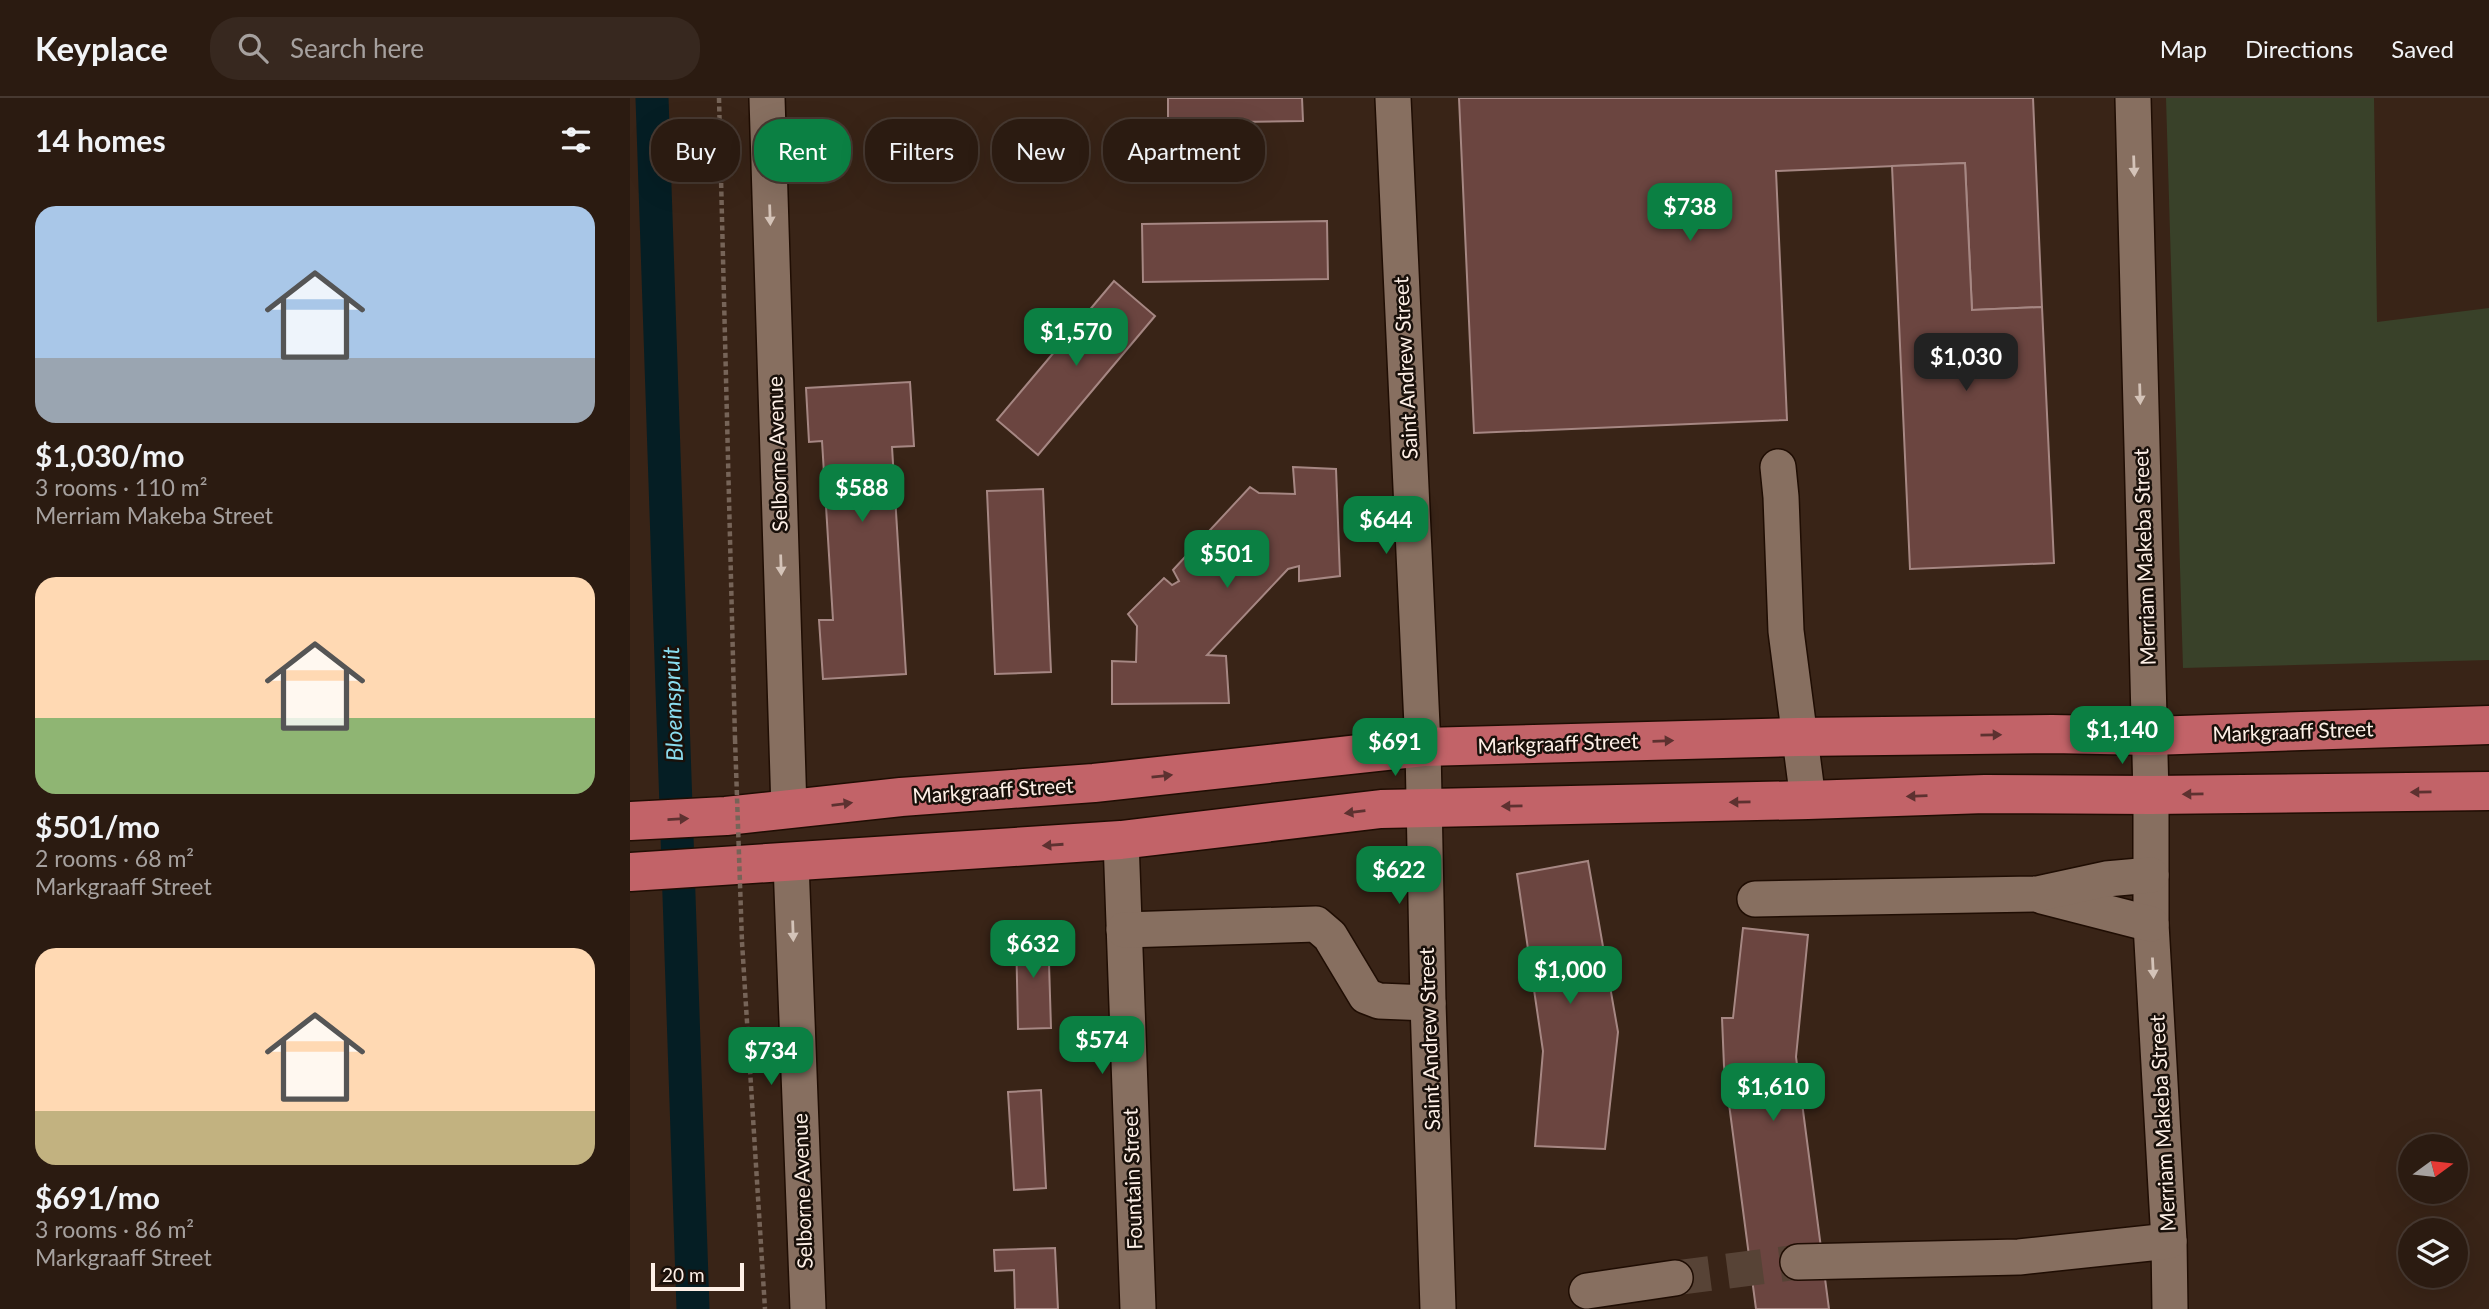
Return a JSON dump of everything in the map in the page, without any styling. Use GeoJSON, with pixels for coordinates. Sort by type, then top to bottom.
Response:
{"type":"FeatureCollection","features":[{"type":"Feature","properties":{"kind":"main road","name":"Markgraaff Street"},"geometry":{"type":"LineString","coordinates":[[630,821],[726,816],[901,797],[1094,783],[1423,747],[1799,737],[2052,734],[2150,736],[2489,725]]}},
{"type":"Feature","properties":{"kind":"main road"},"geometry":{"type":"LineString","coordinates":[[1094,783],[1113,814],[1121,840]]}},
{"type":"Feature","properties":{"kind":"main road"},"geometry":{"type":"LineString","coordinates":[[630,872],[1121,840],[1381,809],[1808,800],[1985,793],[2151,795],[2489,791]]}},
{"type":"Feature","properties":{"kind":"street","name":"Selborne Avenue"},"geometry":{"type":"LineString","coordinates":[[766,98],[789,810]]}},
{"type":"Feature","properties":{"kind":"street","name":"Saint Andrew Street"},"geometry":{"type":"LineString","coordinates":[[1393,98],[1423,747],[1438,1309]]}},
{"type":"Feature","properties":{"kind":"street","name":"Merriam Makeba Street"},"geometry":{"type":"LineString","coordinates":[[2133,98],[2150,736],[2151,924],[2169,1241],[2170,1309]]}},
{"type":"Feature","properties":{"kind":"street"},"geometry":{"type":"LineString","coordinates":[[1778,467],[1786,631],[1808,800]]}},
{"type":"Feature","properties":{"kind":"street","name":"Fountain Street"},"geometry":{"type":"LineString","coordinates":[[1121,840],[1138,1309]]}},
{"type":"Feature","properties":{"kind":"street","name":"Selborne Avenue"},"geometry":{"type":"LineString","coordinates":[[791,863],[808,1309]]}},
{"type":"Feature","properties":{"kind":"street"},"geometry":{"type":"LineString","coordinates":[[1755,899],[2037,894],[2106,879],[2151,875]]}},
{"type":"Feature","properties":{"kind":"street"},"geometry":{"type":"LineString","coordinates":[[2037,894],[2151,924]]}},
{"type":"Feature","properties":{"kind":"street"},"geometry":{"type":"LineString","coordinates":[[1124,930],[1315,925],[1330,936],[1366,996],[1379,1001],[1428,1003]]}},
{"type":"Feature","properties":{"kind":"street"},"geometry":{"type":"LineString","coordinates":[[1798,1262],[2019,1257],[2169,1241]]}},
{"type":"Feature","properties":{"kind":"street"},"geometry":{"type":"LineString","coordinates":[[1587,1291],[1675,1278]]}},
{"type":"Feature","properties":{"kind":"path"},"geometry":{"type":"LineString","coordinates":[[719,98],[742,942],[765,1309]]}},
{"type":"Feature","properties":{"kind":"green space"},"geometry":{"type":"Polygon","coordinates":[[[2166,98],[2374,98],[2377,322],[2489,308],[2489,660],[2183,668],[2166,98]]]}},
{"type":"Feature","properties":{"kind":"building"},"geometry":{"type":"Polygon","coordinates":[[[1168,98],[1302,98],[1303,121],[1168,119],[1168,98]]]}},
{"type":"Feature","properties":{"kind":"building"},"geometry":{"type":"Polygon","coordinates":[[[1459,98],[2033,98],[2042,307],[1972,310],[1965,163],[1776,171],[1787,420],[1474,433],[1459,98]]]}},
{"type":"Feature","properties":{"kind":"building"},"geometry":{"type":"Polygon","coordinates":[[[1965,163],[1972,310],[2042,307],[2054,563],[1910,569],[1892,166],[1965,163]]]}},
{"type":"Feature","properties":{"kind":"building"},"geometry":{"type":"Polygon","coordinates":[[[1327,221],[1328,279],[1143,282],[1142,224],[1327,221]]]}},
{"type":"Feature","properties":{"kind":"building"},"geometry":{"type":"Polygon","coordinates":[[[1114,281],[1155,316],[1038,455],[997,420],[1114,281]]]}},
{"type":"Feature","properties":{"kind":"building"},"geometry":{"type":"Polygon","coordinates":[[[910,382],[914,446],[892,447],[906,674],[823,679],[819,620],[833,620],[822,441],[809,442],[806,388],[910,382]]]}},
{"type":"Feature","properties":{"kind":"building"},"geometry":{"type":"Polygon","coordinates":[[[1293,467],[1336,469],[1340,576],[1299,581],[1299,566],[1288,569],[1207,655],[1226,656],[1229,703],[1112,704],[1112,661],[1136,662],[1137,626],[1128,614],[1164,578],[1172,585],[1179,581],[1173,570],[1250,487],[1259,493],[1295,494],[1293,467]]]}},
{"type":"Feature","properties":{"kind":"building"},"geometry":{"type":"Polygon","coordinates":[[[1043,489],[1051,672],[995,674],[987,491],[1043,489]]]}},
{"type":"Feature","properties":{"kind":"building"},"geometry":{"type":"Polygon","coordinates":[[[1588,861],[1618,1032],[1605,1149],[1535,1146],[1543,1051],[1517,874],[1588,861]]]}},
{"type":"Feature","properties":{"kind":"building"},"geometry":{"type":"Polygon","coordinates":[[[1743,928],[1808,935],[1796,1057],[1829,1309],[1756,1309],[1724,1066],[1722,1018],[1733,1018],[1743,928]]]}},
{"type":"Feature","properties":{"kind":"building"},"geometry":{"type":"Polygon","coordinates":[[[1048,931],[1051,1028],[1018,1029],[1016,932],[1048,931]]]}},
{"type":"Feature","properties":{"kind":"building"},"geometry":{"type":"Polygon","coordinates":[[[1041,1090],[1046,1188],[1014,1190],[1008,1092],[1041,1090]]]}},
{"type":"Feature","properties":{"kind":"building"},"geometry":{"type":"Polygon","coordinates":[[[1055,1248],[1058,1309],[1015,1309],[1014,1270],[995,1271],[994,1250],[1055,1248]]]}},
{"type":"Feature","properties":{"kind":"waterway","name":"Bloemspruit"},"geometry":{"type":"LineString","coordinates":[[652,98],[693,1309]]}},
{"type":"Feature","properties":{"kind":"tunnel"},"geometry":{"type":"LineString","coordinates":[[1675,1278],[1798,1262]]}}]}
